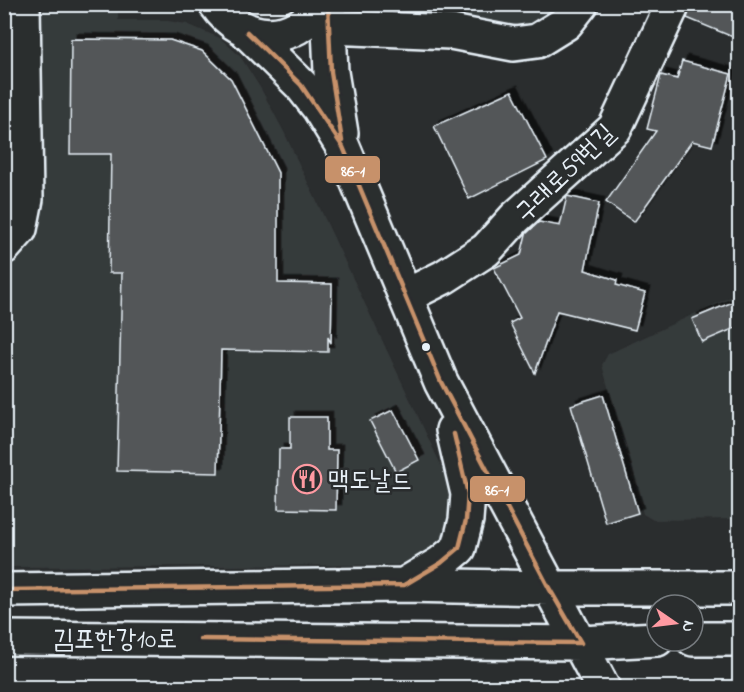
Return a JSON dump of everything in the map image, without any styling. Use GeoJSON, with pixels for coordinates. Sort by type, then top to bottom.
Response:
{"type":"FeatureCollection","features":[{"type":"Feature","properties":{"kind":"street"},"geometry":{"type":"LineString","coordinates":[[4,247],[20,229],[26,199],[23,4]]}},
{"type":"Feature","properties":{"kind":"street"},"geometry":{"type":"LineString","coordinates":[[198,4],[268,36],[289,32],[326,12],[514,44],[537,41],[566,23],[581,4]]}},
{"type":"Feature","properties":{"kind":"street","name":"구래로59번길"},"geometry":{"type":"LineString","coordinates":[[406,296],[444,277],[486,250],[515,218],[615,128],[673,4]]}},
{"type":"Feature","properties":{"kind":"street"},"geometry":{"type":"LineString","coordinates":[[326,12],[333,83],[344,147]]}},
{"type":"Feature","properties":{"kind":"street"},"geometry":{"type":"LineString","coordinates":[[231,19],[301,85],[344,147],[441,382],[603,687]]}},
{"type":"Feature","properties":{"kind":"street"},"geometry":{"type":"LineString","coordinates":[[404,585],[441,563],[459,548],[466,520],[468,494],[441,382]]}},
{"type":"Feature","properties":{"kind":"street","name":"김포한강10로"},"geometry":{"type":"LineString","coordinates":[[4,590],[404,585],[740,588]]}},
{"type":"Feature","properties":{"kind":"street","name":"김포한강10로"},"geometry":{"type":"LineString","coordinates":[[4,638],[581,643],[645,640]]}},
{"type":"Feature","properties":{"kind":"street"},"geometry":{"type":"LineString","coordinates":[[705,639],[740,639]]}},
{"type":"Feature","properties":{"kind":"shaded area"},"geometry":{"type":"Polygon","coordinates":[[[4,5],[118,5],[118,20],[162,20],[187,24],[220,38],[240,56],[284,132],[448,480],[453,502],[451,524],[443,541],[424,557],[397,565],[5,567],[4,5]]]}},
{"type":"Feature","properties":{"kind":"shaded area"},"geometry":{"type":"Polygon","coordinates":[[[360,5],[569,5],[533,29],[394,18],[360,5]]]}},
{"type":"Feature","properties":{"kind":"shaded area"},"geometry":{"type":"Polygon","coordinates":[[[739,293],[739,519],[653,520],[643,514],[602,365],[608,354],[739,293]]]}},
{"type":"Feature","properties":{"kind":"building"},"geometry":{"type":"Polygon","coordinates":[[[691,4],[740,4],[740,40],[687,18],[691,4]]]}},
{"type":"Feature","properties":{"kind":"building"},"geometry":{"type":"Polygon","coordinates":[[[71,39],[170,40],[202,51],[231,79],[278,173],[278,283],[332,284],[331,343],[328,337],[328,352],[221,350],[218,473],[117,471],[122,273],[109,273],[111,154],[70,154],[71,39]]]}},
{"type":"Feature","properties":{"kind":"building"},"geometry":{"type":"Polygon","coordinates":[[[682,61],[731,74],[712,146],[692,141],[634,222],[606,202],[656,131],[647,129],[661,75],[677,79],[682,61]]]}},
{"type":"Feature","properties":{"kind":"building"},"geometry":{"type":"Polygon","coordinates":[[[512,91],[547,160],[469,199],[434,126],[512,91]]]}},
{"type":"Feature","properties":{"kind":"building"},"geometry":{"type":"Polygon","coordinates":[[[567,196],[599,203],[585,270],[617,280],[616,285],[645,293],[635,330],[557,311],[535,373],[510,323],[520,318],[494,268],[521,255],[526,234],[539,222],[560,226],[567,196]]]}},
{"type":"Feature","properties":{"kind":"building"},"geometry":{"type":"Polygon","coordinates":[[[740,299],[740,326],[702,342],[692,319],[740,299]]]}},
{"type":"Feature","properties":{"kind":"building"},"geometry":{"type":"Polygon","coordinates":[[[603,395],[638,513],[606,523],[571,405],[603,395]]]}},
{"type":"Feature","properties":{"kind":"building"},"geometry":{"type":"Polygon","coordinates":[[[393,410],[419,460],[396,472],[370,421],[393,410]]]}},
{"type":"Feature","properties":{"kind":"building","name":"맥도날드"},"geometry":{"type":"Polygon","coordinates":[[[290,417],[327,417],[327,450],[337,450],[336,510],[278,509],[279,449],[290,449],[290,417]]]}},
{"type":"Feature","properties":{"kind":"transit line","name":"86-1"},"geometry":{"type":"LineString","coordinates":[[328,4],[331,72],[342,141]]}},
{"type":"Feature","properties":{"kind":"transit line","name":"86-1"},"geometry":{"type":"LineString","coordinates":[[247,32],[301,85],[343,147],[441,382],[549,588],[581,643]]}},
{"type":"Feature","properties":{"kind":"transit line","name":"86-1"},"geometry":{"type":"LineString","coordinates":[[4,590],[404,585],[441,563],[459,548],[466,520],[468,494],[454,434]]}},
{"type":"Feature","properties":{"kind":"transit line","name":"86-1"},"geometry":{"type":"LineString","coordinates":[[200,639],[581,643]]}},
{"type":"Feature","properties":{"kind":"place","name":"맥도날드"},"geometry":{"type":"Point","coordinates":[307,479]}}]}
